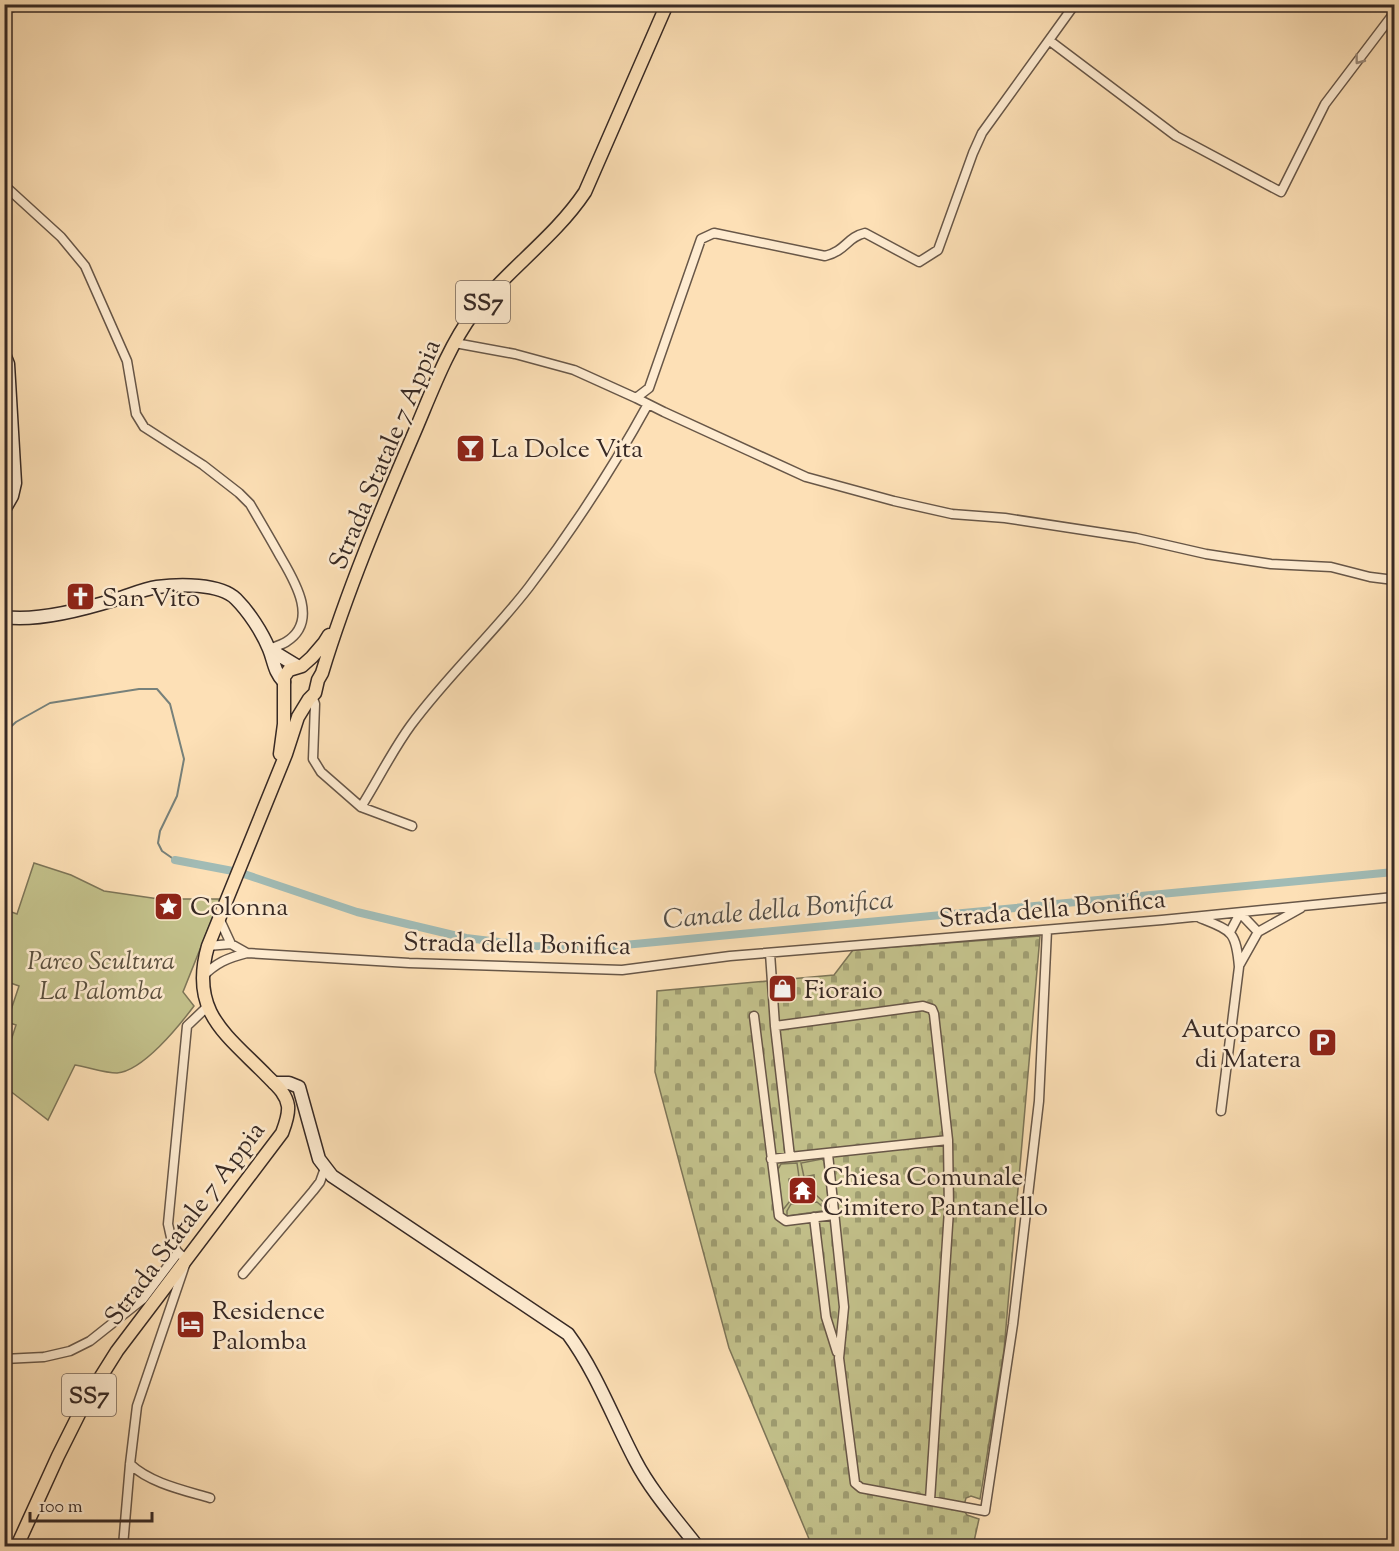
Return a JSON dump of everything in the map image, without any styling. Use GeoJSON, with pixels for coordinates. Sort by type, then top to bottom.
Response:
{"type":"FeatureCollection","features":[{"type":"Feature","properties":{"kind":"main road","name":"Strada Statale 7 Appia"},"geometry":{"type":"LineString","coordinates":[[17,1546],[85,1402],[117,1351],[182,1256],[282,1133],[288,1107],[284,1094],[216,1025],[208,1006],[202,978],[208,946],[286,754],[298,717],[317,689],[337,624],[392,484],[455,344],[479,306],[511,271],[572,212],[585,192],[667,4]]}},
{"type":"Feature","properties":{"kind":"main road"},"geometry":{"type":"LineString","coordinates":[[4,354],[8,364],[15,483],[12,496],[4,510]]}},
{"type":"Feature","properties":{"kind":"main road"},"geometry":{"type":"LineString","coordinates":[[4,617],[44,615],[96,605],[155,588],[221,589],[235,598],[243,607],[269,649],[278,676],[295,700],[310,697]]}},
{"type":"Feature","properties":{"kind":"main road","name":"Strada Statale 7 Appia"},"geometry":{"type":"LineString","coordinates":[[280,768],[286,673],[300,666],[324,643],[337,624]]}},
{"type":"Feature","properties":{"kind":"main road"},"geometry":{"type":"LineString","coordinates":[[269,649],[300,666],[310,668],[318,680]]}},
{"type":"Feature","properties":{"kind":"main road"},"geometry":{"type":"LineString","coordinates":[[274,1083],[290,1083],[299,1088],[319,1159],[332,1176],[568,1334],[580,1351],[636,1462],[662,1501],[697,1546]]}},
{"type":"Feature","properties":{"kind":"street"},"geometry":{"type":"LineString","coordinates":[[636,398],[649,388],[701,240],[714,233],[825,256],[842,250],[856,235],[865,232],[919,262],[938,250],[982,133],[1075,4]]}},
{"type":"Feature","properties":{"kind":"street"},"geometry":{"type":"LineString","coordinates":[[1050,41],[1176,136],[1281,192],[1325,104],[1395,13]]}},
{"type":"Feature","properties":{"kind":"street"},"geometry":{"type":"LineString","coordinates":[[4,185],[61,237],[85,266],[127,361],[136,414],[144,427],[203,465],[250,504],[296,584],[302,602],[303,615],[299,625],[294,635],[286,642],[269,649]]}},
{"type":"Feature","properties":{"kind":"street"},"geometry":{"type":"LineString","coordinates":[[455,344],[515,354],[573,370],[806,477],[894,501],[951,514],[1005,518],[1136,538],[1206,554],[1250,561],[1331,567],[1370,577],[1395,580]]}},
{"type":"Feature","properties":{"kind":"street"},"geometry":{"type":"LineString","coordinates":[[361,807],[409,727],[453,671],[528,588],[565,537],[617,461],[648,404]]}},
{"type":"Feature","properties":{"kind":"street"},"geometry":{"type":"LineString","coordinates":[[310,697],[315,704],[313,759],[321,772],[361,807],[412,826]]}},
{"type":"Feature","properties":{"kind":"street","name":"Strada della Bonifica"},"geometry":{"type":"LineString","coordinates":[[247,953],[409,963],[622,970],[770,953],[1197,917],[1395,897]]}},
{"type":"Feature","properties":{"kind":"street"},"geometry":{"type":"LineString","coordinates":[[1239,967],[1247,948],[1258,932],[1304,906]]}},
{"type":"Feature","properties":{"kind":"street"},"geometry":{"type":"LineString","coordinates":[[1230,933],[1240,913],[1258,932]]}},
{"type":"Feature","properties":{"kind":"street"},"geometry":{"type":"LineString","coordinates":[[1197,917],[1227,929],[1237,944],[1239,967],[1221,1111]]}},
{"type":"Feature","properties":{"kind":"street"},"geometry":{"type":"LineString","coordinates":[[219,918],[231,944]]}},
{"type":"Feature","properties":{"kind":"street"},"geometry":{"type":"LineString","coordinates":[[814,1217],[826,1317],[839,1358],[855,1483],[861,1488],[985,1510],[1013,1324],[1039,1101],[1047,930]]}},
{"type":"Feature","properties":{"kind":"street"},"geometry":{"type":"LineString","coordinates":[[208,946],[231,944],[247,953]]}},
{"type":"Feature","properties":{"kind":"street"},"geometry":{"type":"LineString","coordinates":[[208,946],[225,959]]}},
{"type":"Feature","properties":{"kind":"street"},"geometry":{"type":"LineString","coordinates":[[202,978],[214,964],[247,953]]}},
{"type":"Feature","properties":{"kind":"street"},"geometry":{"type":"LineString","coordinates":[[770,953],[775,1026],[790,1157]]}},
{"type":"Feature","properties":{"kind":"street"},"geometry":{"type":"LineString","coordinates":[[123,1546],[137,1406],[182,1256],[168,1224],[187,1026],[208,1006]]}},
{"type":"Feature","properties":{"kind":"street"},"geometry":{"type":"LineString","coordinates":[[775,1026],[923,1006],[932,1009],[948,1140],[949,1210],[930,1500]]}},
{"type":"Feature","properties":{"kind":"street"},"geometry":{"type":"LineString","coordinates":[[754,1016],[779,1216],[786,1221],[834,1215]]}},
{"type":"Feature","properties":{"kind":"street"},"geometry":{"type":"LineString","coordinates":[[771,1159],[948,1140]]}},
{"type":"Feature","properties":{"kind":"street"},"geometry":{"type":"LineString","coordinates":[[828,1154],[844,1307],[839,1358]]}},
{"type":"Feature","properties":{"kind":"street"},"geometry":{"type":"LineString","coordinates":[[243,1274],[320,1182],[325,1168]]}},
{"type":"Feature","properties":{"kind":"street"},"geometry":{"type":"LineString","coordinates":[[4,1359],[44,1356],[70,1351],[90,1341],[143,1299],[182,1256]]}},
{"type":"Feature","properties":{"kind":"street"},"geometry":{"type":"LineString","coordinates":[[130,1464],[138,1472],[159,1481],[210,1498]]}},
{"type":"Feature","properties":{"kind":"street"},"geometry":{"type":"LineString","coordinates":[[244,1546],[253,1546]]}},
{"type":"Feature","properties":{"kind":"green space","name":"Parco Scultura La Palomba"},"geometry":{"type":"Polygon","coordinates":[[[34,863],[71,875],[104,891],[159,899],[220,899],[183,992],[194,1006],[187,1015],[160,1046],[127,1070],[112,1073],[75,1065],[48,1120],[5,1087],[5,1052],[7,1053],[16,1025],[7,1022],[19,986],[5,981],[5,915],[6,910],[17,914],[34,863]]]}},
{"type":"Feature","properties":{"kind":"green space"},"geometry":{"type":"Polygon","coordinates":[[[1040,936],[1004,1350],[980,1499],[971,1496],[966,1498],[963,1509],[967,1515],[979,1519],[973,1546],[812,1546],[729,1348],[655,1072],[657,991],[834,975],[853,950],[1040,936]]]}},
{"type":"Feature","properties":{"kind":"green space"},"geometry":{"type":"Polygon","coordinates":[[[822,1159],[829,1207],[816,1195],[814,1175],[804,1177],[801,1163],[822,1159]]]}},
{"type":"Feature","properties":{"kind":"green space"},"geometry":{"type":"Polygon","coordinates":[[[797,1163],[799,1177],[789,1179],[790,1201],[782,1211],[778,1169],[781,1164],[797,1163]]]}},
{"type":"Feature","properties":{"kind":"green space"},"geometry":{"type":"Polygon","coordinates":[[[817,1202],[825,1209],[787,1216],[791,1204],[817,1202]]]}},
{"type":"Feature","properties":{"kind":"waterway"},"geometry":{"type":"LineString","coordinates":[[4,733],[16,722],[50,703],[139,689],[157,689],[170,704],[184,759],[177,796],[160,831],[158,843],[162,851],[175,860]]}},
{"type":"Feature","properties":{"kind":"waterway","name":"Canale della Bonifica"},"geometry":{"type":"LineString","coordinates":[[175,860],[238,872],[357,912],[466,938],[534,946],[603,947],[1394,872]]}},
{"type":"Feature","properties":{"kind":"railway"},"geometry":{"type":"LineString","coordinates":[[4,13],[33,4]]}},
{"type":"Feature","properties":{"kind":"place","name":"La Dolce Vita"},"geometry":{"type":"Point","coordinates":[470,448]}},
{"type":"Feature","properties":{"kind":"place","name":"San Vito"},"geometry":{"type":"Point","coordinates":[81,597]}},
{"type":"Feature","properties":{"kind":"place","name":"Colonna"},"geometry":{"type":"Point","coordinates":[169,906]}},
{"type":"Feature","properties":{"kind":"place","name":"Fioraio"},"geometry":{"type":"Point","coordinates":[783,989]}},
{"type":"Feature","properties":{"kind":"place","name":"Autoparco di Matera"},"geometry":{"type":"Point","coordinates":[1322,1043]}},
{"type":"Feature","properties":{"kind":"place","name":"Chiesa Comunale Cimitero Pantanello"},"geometry":{"type":"Point","coordinates":[802,1191]}},
{"type":"Feature","properties":{"kind":"place","name":"Residence Palomba"},"geometry":{"type":"Point","coordinates":[191,1325]}}]}
